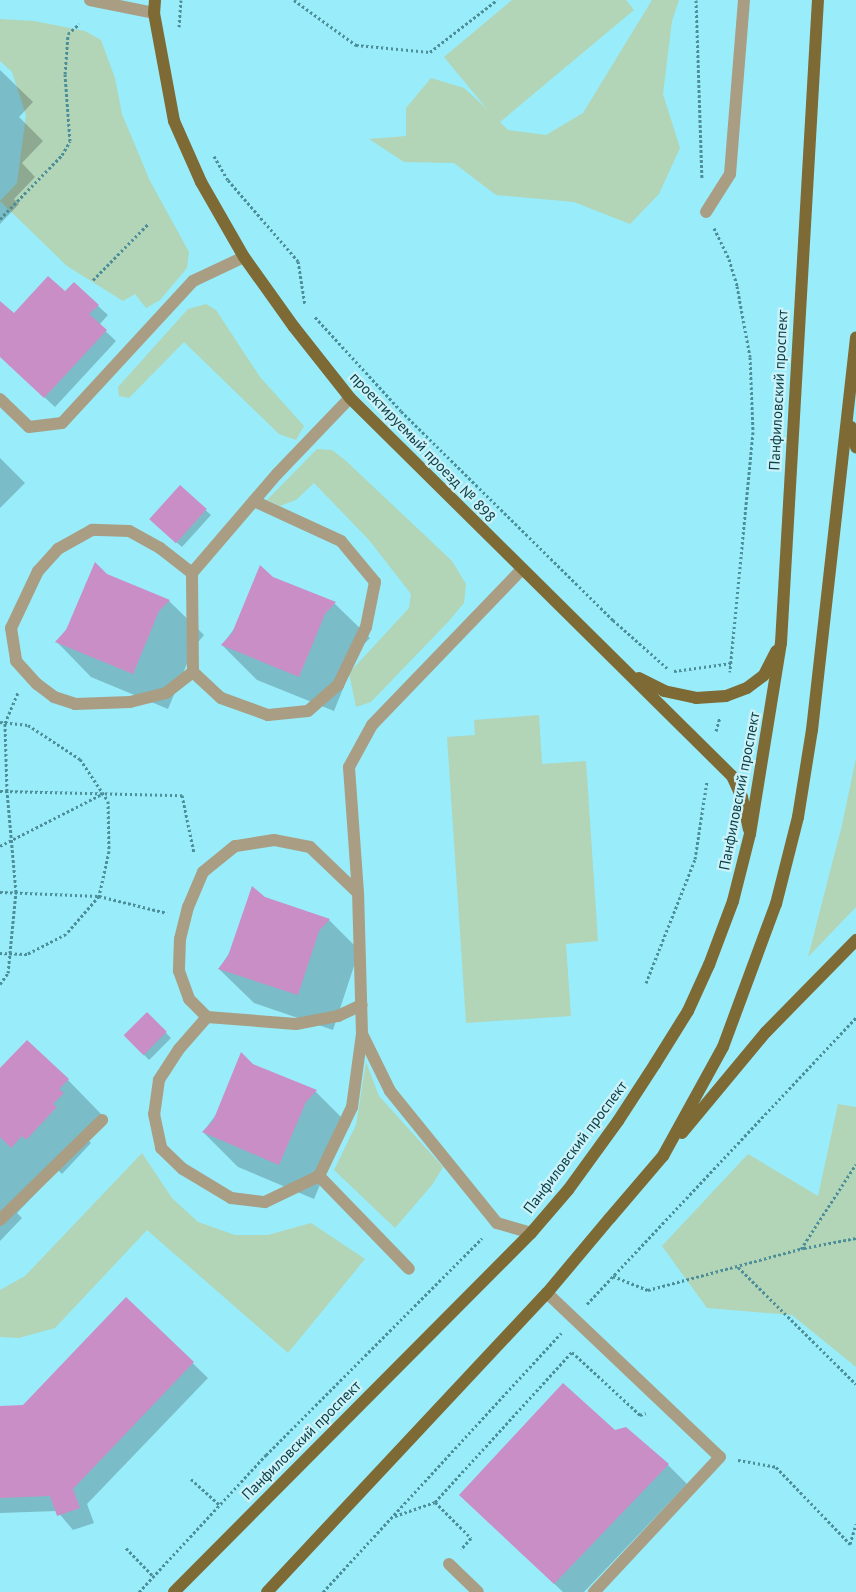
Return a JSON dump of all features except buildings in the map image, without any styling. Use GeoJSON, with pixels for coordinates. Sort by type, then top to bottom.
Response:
{"type":"FeatureCollection","features":[{"type":"Feature","properties":{"kind":"main road","name":"проектируемый проезд № 898"},"geometry":{"type":"LineString","coordinates":[[155,0],[154,13],[174,121],[201,182],[244,257],[350,398],[521,570],[710,752],[732,776],[742,797],[750,834]]}},
{"type":"Feature","properties":{"kind":"main road","name":"Панфиловский проспект"},"geometry":{"type":"LineString","coordinates":[[174,1592],[531,1232],[618,1122],[688,1011],[733,901],[750,834],[781,643],[818,0]]}},
{"type":"Feature","properties":{"kind":"main road"},"geometry":{"type":"LineString","coordinates":[[663,1156],[723,1047],[776,904],[798,817],[812,730],[849,420],[856,337]]}},
{"type":"Feature","properties":{"kind":"main road"},"geometry":{"type":"LineString","coordinates":[[849,420],[856,447]]}},
{"type":"Feature","properties":{"kind":"main road","name":"проектируемый проезд № 898"},"geometry":{"type":"LineString","coordinates":[[623,669],[664,691],[696,698],[726,696],[747,688],[764,674],[781,643]]}},
{"type":"Feature","properties":{"kind":"main road"},"geometry":{"type":"LineString","coordinates":[[267,1592],[547,1293],[766,1032],[856,940]]}},
{"type":"Feature","properties":{"kind":"lane"},"geometry":{"type":"LineString","coordinates":[[90,0],[154,13]]}},
{"type":"Feature","properties":{"kind":"lane"},"geometry":{"type":"LineString","coordinates":[[706,212],[730,174],[744,0]]}},
{"type":"Feature","properties":{"kind":"lane"},"geometry":{"type":"LineString","coordinates":[[0,399],[29,427],[62,423],[193,281],[244,257]]}},
{"type":"Feature","properties":{"kind":"lane"},"geometry":{"type":"LineString","coordinates":[[254,501],[341,541],[374,582],[366,627],[338,684],[308,711],[268,715],[221,698],[193,672],[192,574],[254,501],[350,398]]}},
{"type":"Feature","properties":{"kind":"lane"},"geometry":{"type":"LineString","coordinates":[[192,574],[160,548],[130,531],[92,530],[58,549],[38,571],[11,628],[16,661],[54,697],[75,704],[106,704],[166,693],[193,672]]}},
{"type":"Feature","properties":{"kind":"lane"},"geometry":{"type":"LineString","coordinates":[[207,1017],[179,1049],[159,1080],[154,1114],[162,1148],[183,1169],[231,1198],[265,1202],[319,1176],[352,1107],[362,1034],[358,893],[349,767],[372,725],[521,570]]}},
{"type":"Feature","properties":{"kind":"lane"},"geometry":{"type":"LineString","coordinates":[[358,893],[310,847],[274,840],[235,846],[203,872],[185,918],[180,939],[179,971],[189,999],[207,1017],[296,1024],[338,1016],[362,1005]]}},
{"type":"Feature","properties":{"kind":"lane"},"geometry":{"type":"LineString","coordinates":[[362,1034],[390,1091],[497,1223],[531,1232]]}},
{"type":"Feature","properties":{"kind":"lane"},"geometry":{"type":"LineString","coordinates":[[0,1220],[102,1120]]}},
{"type":"Feature","properties":{"kind":"lane"},"geometry":{"type":"LineString","coordinates":[[319,1176],[409,1269]]}},
{"type":"Feature","properties":{"kind":"lane"},"geometry":{"type":"LineString","coordinates":[[547,1293],[575,1317],[720,1457],[594,1592]]}},
{"type":"Feature","properties":{"kind":"lane"},"geometry":{"type":"LineString","coordinates":[[449,1564],[478,1592]]}},
{"type":"Feature","properties":{"kind":"path"},"geometry":{"type":"LineString","coordinates":[[179,36],[181,0]]}},
{"type":"Feature","properties":{"kind":"path"},"geometry":{"type":"LineString","coordinates":[[294,0],[356,46],[430,52],[497,0]]}},
{"type":"Feature","properties":{"kind":"path"},"geometry":{"type":"LineString","coordinates":[[646,983],[695,859],[705,810],[710,752],[726,696],[732,663],[753,432],[750,357],[729,259],[706,212],[696,0]]}},
{"type":"Feature","properties":{"kind":"path"},"geometry":{"type":"LineString","coordinates":[[0,219],[62,154],[70,141],[65,66],[68,34],[79,24]]}},
{"type":"Feature","properties":{"kind":"path"},"geometry":{"type":"LineString","coordinates":[[210,149],[228,180],[298,261],[305,306],[401,411],[613,620],[671,671],[732,663]]}},
{"type":"Feature","properties":{"kind":"path"},"geometry":{"type":"LineString","coordinates":[[93,280],[148,224]]}},
{"type":"Feature","properties":{"kind":"path"},"geometry":{"type":"LineString","coordinates":[[0,984],[8,973],[16,892],[6,791],[5,723],[27,673]]}},
{"type":"Feature","properties":{"kind":"path"},"geometry":{"type":"LineString","coordinates":[[0,722],[28,725],[80,759],[108,801],[110,851],[99,896],[66,934],[27,954],[0,953]]}},
{"type":"Feature","properties":{"kind":"path"},"geometry":{"type":"LineString","coordinates":[[0,791],[182,795],[192,851],[208,868]]}},
{"type":"Feature","properties":{"kind":"path"},"geometry":{"type":"LineString","coordinates":[[0,846],[103,793]]}},
{"type":"Feature","properties":{"kind":"path"},"geometry":{"type":"LineString","coordinates":[[0,892],[99,896],[185,918]]}},
{"type":"Feature","properties":{"kind":"path"},"geometry":{"type":"LineString","coordinates":[[323,1592],[613,1276],[856,1018]]}},
{"type":"Feature","properties":{"kind":"path"},"geometry":{"type":"LineString","coordinates":[[800,1250],[856,1164]]}},
{"type":"Feature","properties":{"kind":"path"},"geometry":{"type":"LineString","coordinates":[[139,1592],[266,1456],[497,1223]]}},
{"type":"Feature","properties":{"kind":"path"},"geometry":{"type":"LineString","coordinates":[[613,1276],[648,1290],[800,1250],[856,1238]]}},
{"type":"Feature","properties":{"kind":"path"},"geometry":{"type":"LineString","coordinates":[[738,1266],[856,1384]]}},
{"type":"Feature","properties":{"kind":"path"},"geometry":{"type":"LineString","coordinates":[[394,1516],[435,1502],[572,1352],[640,1415],[669,1408]]}},
{"type":"Feature","properties":{"kind":"path"},"geometry":{"type":"LineString","coordinates":[[720,1457],[776,1467],[850,1544],[856,1524]]}},
{"type":"Feature","properties":{"kind":"path"},"geometry":{"type":"LineString","coordinates":[[191,1479],[221,1506]]}},
{"type":"Feature","properties":{"kind":"path"},"geometry":{"type":"LineString","coordinates":[[435,1502],[471,1538],[449,1564]]}},
{"type":"Feature","properties":{"kind":"path"},"geometry":{"type":"LineString","coordinates":[[126,1548],[154,1577]]}},
{"type":"Feature","properties":{"kind":"green space"},"geometry":{"type":"Polygon","coordinates":[[[512,0],[626,0],[634,10],[500,122],[508,130],[546,135],[583,113],[652,0],[679,0],[672,21],[663,94],[680,148],[659,194],[630,224],[574,202],[496,195],[454,163],[404,162],[369,139],[406,136],[406,108],[431,78],[464,88],[487,109],[444,57],[512,0]]]}},
{"type":"Feature","properties":{"kind":"green space"},"geometry":{"type":"Polygon","coordinates":[[[0,19],[34,21],[85,31],[101,40],[115,78],[122,114],[150,181],[189,252],[187,268],[160,300],[146,308],[135,294],[123,301],[67,266],[0,201],[17,183],[26,115],[12,72],[0,61],[0,19]]]}},
{"type":"Feature","properties":{"kind":"green space"},"geometry":{"type":"Polygon","coordinates":[[[206,304],[216,310],[260,377],[304,426],[296,440],[279,434],[184,342],[129,398],[119,396],[118,387],[188,309],[206,304]]]}},
{"type":"Feature","properties":{"kind":"green space"},"geometry":{"type":"Polygon","coordinates":[[[317,449],[332,450],[345,460],[452,561],[466,584],[464,603],[448,622],[371,702],[356,707],[349,673],[409,608],[411,594],[369,540],[314,483],[296,500],[280,506],[267,500],[317,449]]]}},
{"type":"Feature","properties":{"kind":"green space"},"geometry":{"type":"Polygon","coordinates":[[[539,715],[542,764],[586,761],[598,941],[566,944],[571,1016],[466,1023],[447,737],[475,735],[474,720],[539,715]]]}},
{"type":"Feature","properties":{"kind":"green space"},"geometry":{"type":"Polygon","coordinates":[[[856,758],[856,907],[808,957],[842,825],[856,758]]]}},
{"type":"Feature","properties":{"kind":"green space"},"geometry":{"type":"Polygon","coordinates":[[[366,1062],[379,1096],[443,1167],[432,1185],[395,1228],[334,1170],[356,1125],[366,1062]]]}},
{"type":"Feature","properties":{"kind":"green space"},"geometry":{"type":"Polygon","coordinates":[[[838,1104],[856,1107],[856,1367],[792,1315],[707,1308],[662,1246],[748,1154],[818,1196],[838,1104]]]}},
{"type":"Feature","properties":{"kind":"green space"},"geometry":{"type":"Polygon","coordinates":[[[142,1153],[172,1198],[198,1222],[235,1235],[268,1235],[311,1223],[365,1259],[288,1353],[147,1230],[55,1328],[19,1338],[0,1337],[0,1290],[25,1276],[142,1153]]]}}]}
